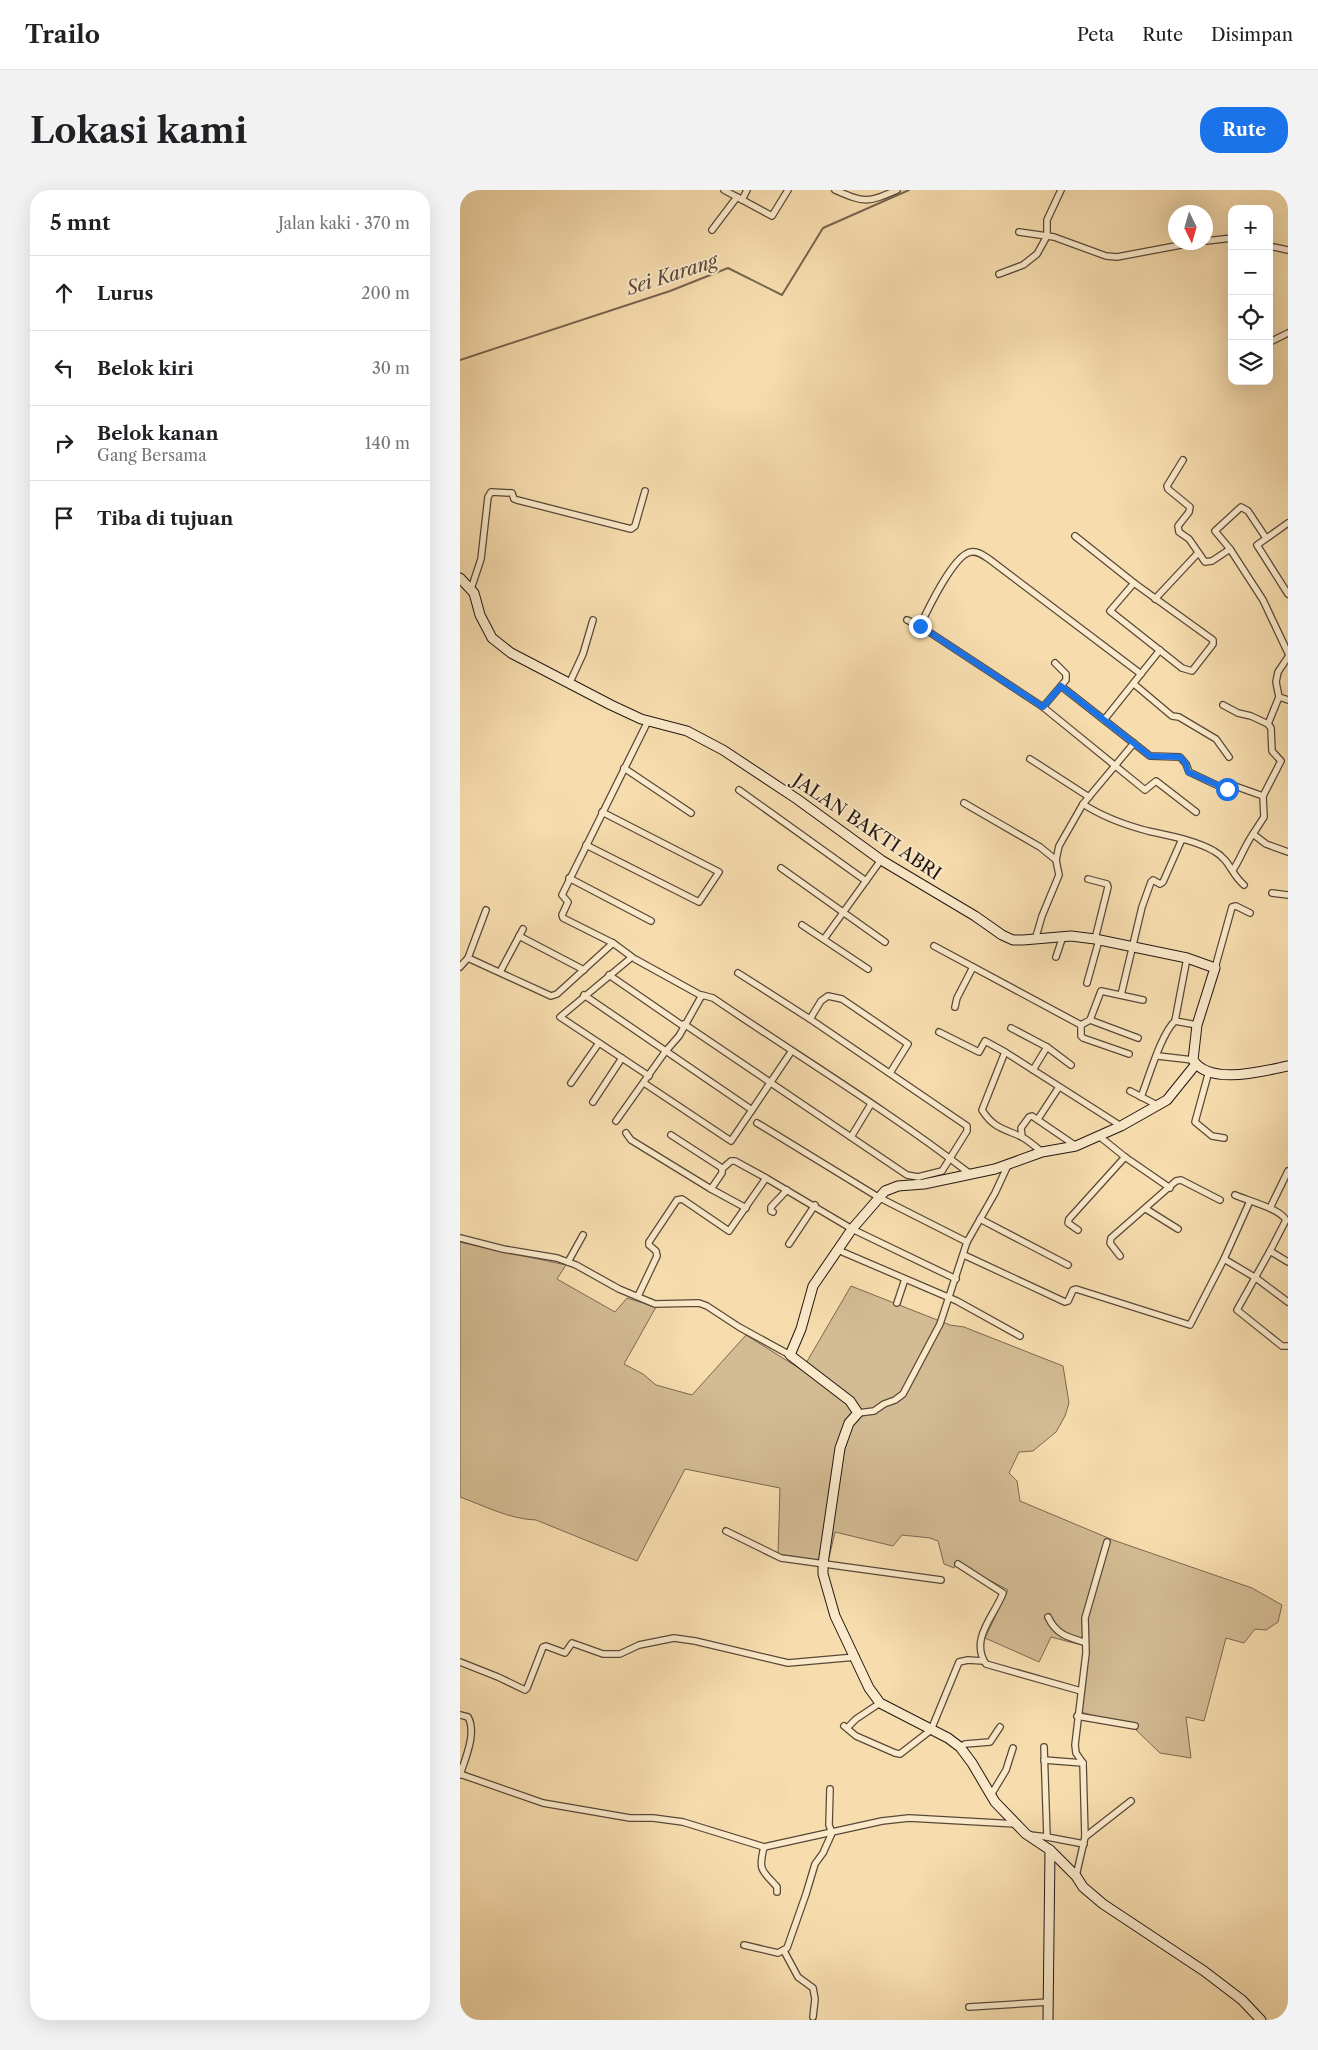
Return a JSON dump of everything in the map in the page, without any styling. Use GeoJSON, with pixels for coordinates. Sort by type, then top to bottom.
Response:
{"type":"FeatureCollection","features":[{"type":"Feature","properties":{"kind":"street"},"geometry":{"type":"LineString","coordinates":[[724,190],[772,216],[788,190]]}},
{"type":"Feature","properties":{"kind":"street"},"geometry":{"type":"LineString","coordinates":[[712,230],[747,190]]}},
{"type":"Feature","properties":{"kind":"street"},"geometry":{"type":"LineString","coordinates":[[834,190],[864,201],[875,200],[897,190]]}},
{"type":"Feature","properties":{"kind":"street"},"geometry":{"type":"LineString","coordinates":[[999,274],[1023,265],[1037,254],[1047,236],[1047,220],[1062,190]]}},
{"type":"Feature","properties":{"kind":"street"},"geometry":{"type":"LineString","coordinates":[[1019,232],[1047,236],[1106,256],[1117,257],[1168,247]]}},
{"type":"Feature","properties":{"kind":"street"},"geometry":{"type":"LineString","coordinates":[[1213,240],[1228,238]]}},
{"type":"Feature","properties":{"kind":"street"},"geometry":{"type":"LineString","coordinates":[[1273,247],[1288,250]]}},
{"type":"Feature","properties":{"kind":"street"},"geometry":{"type":"LineString","coordinates":[[1273,341],[1288,334]]}},
{"type":"Feature","properties":{"kind":"street"},"geometry":{"type":"LineString","coordinates":[[1183,460],[1167,486],[1170,492],[1190,507],[1189,512],[1178,526],[1178,529],[1183,536],[1189,539],[1205,562],[1209,562],[1230,549]]}},
{"type":"Feature","properties":{"kind":"street"},"geometry":{"type":"LineString","coordinates":[[471,589],[481,559],[488,500],[491,492],[512,493],[514,499],[517,500],[631,529],[635,526],[645,491]]}},
{"type":"Feature","properties":{"kind":"street"},"geometry":{"type":"LineString","coordinates":[[1266,538],[1248,511],[1239,508],[1215,531],[1230,549],[1263,600],[1288,655],[1278,672],[1276,682],[1279,696],[1268,724]]}},
{"type":"Feature","properties":{"kind":"street"},"geometry":{"type":"LineString","coordinates":[[1287,526],[1256,545],[1288,594]]}},
{"type":"Feature","properties":{"kind":"street"},"geometry":{"type":"LineString","coordinates":[[1075,536],[1134,583],[1213,640],[1192,671],[1185,670],[1110,611],[1134,583]]}},
{"type":"Feature","properties":{"kind":"street"},"geometry":{"type":"LineString","coordinates":[[920,626],[933,599],[959,560],[967,553],[978,553],[989,558],[1141,674]]}},
{"type":"Feature","properties":{"kind":"street"},"geometry":{"type":"LineString","coordinates":[[1155,598],[1198,553]]}},
{"type":"Feature","properties":{"kind":"street","name":"JALAN BAKTI ABRI"},"geometry":{"type":"LineString","coordinates":[[460,578],[471,589],[486,629],[498,644],[511,653],[611,705],[648,721],[687,731],[723,750],[797,799],[881,860],[975,916],[1002,935],[1013,940],[1035,940],[1062,936],[1098,939],[1187,958],[1215,968]]}},
{"type":"Feature","properties":{"kind":"street"},"geometry":{"type":"LineString","coordinates":[[570,682],[583,654],[593,620]]}},
{"type":"Feature","properties":{"kind":"street"},"geometry":{"type":"LineString","coordinates":[[907,620],[920,626],[1043,707],[1145,790],[1156,781],[1196,812]]}},
{"type":"Feature","properties":{"kind":"street"},"geometry":{"type":"LineString","coordinates":[[1104,720],[1160,650]]}},
{"type":"Feature","properties":{"kind":"street"},"geometry":{"type":"LineString","coordinates":[[1043,707],[1067,677],[1055,663]]}},
{"type":"Feature","properties":{"kind":"street"},"geometry":{"type":"LineString","coordinates":[[1134,684],[1172,716],[1179,717],[1216,739],[1228,757]]}},
{"type":"Feature","properties":{"kind":"street"},"geometry":{"type":"LineString","coordinates":[[1061,686],[1153,757],[1180,757],[1186,764],[1188,772],[1225,789],[1232,785],[1263,796]]}},
{"type":"Feature","properties":{"kind":"street"},"geometry":{"type":"LineString","coordinates":[[1279,696],[1288,700]]}},
{"type":"Feature","properties":{"kind":"street"},"geometry":{"type":"LineString","coordinates":[[1223,705],[1238,713],[1251,716],[1268,724],[1271,728],[1272,751],[1281,762],[1263,796],[1264,817],[1243,848],[1240,861],[1233,870]]}},
{"type":"Feature","properties":{"kind":"street"},"geometry":{"type":"LineString","coordinates":[[648,721],[562,895],[568,902],[562,915],[563,918],[613,943],[632,957],[584,995],[560,1017],[650,1076]]}},
{"type":"Feature","properties":{"kind":"street"},"geometry":{"type":"LineString","coordinates":[[1035,940],[1042,916],[1059,875],[1056,860],[1059,846],[1089,797],[1134,743]]}},
{"type":"Feature","properties":{"kind":"street"},"geometry":{"type":"LineString","coordinates":[[1030,759],[1089,797]]}},
{"type":"Feature","properties":{"kind":"street"},"geometry":{"type":"LineString","coordinates":[[624,768],[691,814]]}},
{"type":"Feature","properties":{"kind":"street"},"geometry":{"type":"LineString","coordinates":[[739,790],[866,881]]}},
{"type":"Feature","properties":{"kind":"street"},"geometry":{"type":"LineString","coordinates":[[964,803],[1040,847],[1056,860]]}},
{"type":"Feature","properties":{"kind":"street"},"geometry":{"type":"LineString","coordinates":[[1084,804],[1099,814],[1120,822],[1198,844],[1215,852],[1225,860],[1233,870],[1234,877],[1244,885]]}},
{"type":"Feature","properties":{"kind":"street"},"geometry":{"type":"LineString","coordinates":[[586,845],[699,902],[719,872],[602,812]]}},
{"type":"Feature","properties":{"kind":"street"},"geometry":{"type":"LineString","coordinates":[[1253,834],[1266,844],[1288,852]]}},
{"type":"Feature","properties":{"kind":"street"},"geometry":{"type":"LineString","coordinates":[[1121,995],[1142,907],[1151,882],[1153,880],[1160,884],[1164,882],[1182,839]]}},
{"type":"Feature","properties":{"kind":"street"},"geometry":{"type":"LineString","coordinates":[[824,939],[881,860]]}},
{"type":"Feature","properties":{"kind":"street"},"geometry":{"type":"LineString","coordinates":[[781,868],[885,942]]}},
{"type":"Feature","properties":{"kind":"street"},"geometry":{"type":"LineString","coordinates":[[569,878],[651,921]]}},
{"type":"Feature","properties":{"kind":"street"},"geometry":{"type":"LineString","coordinates":[[1088,880],[1107,884],[1108,887],[1088,983]]}},
{"type":"Feature","properties":{"kind":"street"},"geometry":{"type":"LineString","coordinates":[[1272,893],[1288,895]]}},
{"type":"Feature","properties":{"kind":"street"},"geometry":{"type":"LineString","coordinates":[[790,1355],[801,1329],[813,1286],[852,1229],[878,1197],[892,1188],[924,1184],[1008,1165],[1042,1152],[1076,1146],[1122,1126],[1159,1106],[1174,1094],[1195,1062],[1197,1025],[1232,907],[1236,906],[1250,913]]}},
{"type":"Feature","properties":{"kind":"street"},"geometry":{"type":"LineString","coordinates":[[460,966],[468,958],[486,910]]}},
{"type":"Feature","properties":{"kind":"street"},"geometry":{"type":"LineString","coordinates":[[802,925],[868,969]]}},
{"type":"Feature","properties":{"kind":"street"},"geometry":{"type":"LineString","coordinates":[[500,972],[523,929]]}},
{"type":"Feature","properties":{"kind":"street"},"geometry":{"type":"LineString","coordinates":[[519,936],[584,970]]}},
{"type":"Feature","properties":{"kind":"street"},"geometry":{"type":"LineString","coordinates":[[1056,957],[1062,936]]}},
{"type":"Feature","properties":{"kind":"street"},"geometry":{"type":"LineString","coordinates":[[468,958],[551,996],[557,994],[613,943]]}},
{"type":"Feature","properties":{"kind":"street"},"geometry":{"type":"LineString","coordinates":[[934,946],[1081,1025]]}},
{"type":"Feature","properties":{"kind":"street"},"geometry":{"type":"LineString","coordinates":[[1141,1097],[1167,1032],[1175,1021],[1187,958]]}},
{"type":"Feature","properties":{"kind":"street"},"geometry":{"type":"LineString","coordinates":[[635,959],[702,996],[705,995],[713,998],[952,1158],[969,1173]]}},
{"type":"Feature","properties":{"kind":"street"},"geometry":{"type":"LineString","coordinates":[[955,1007],[957,998],[973,967]]}},
{"type":"Feature","properties":{"kind":"street"},"geometry":{"type":"LineString","coordinates":[[609,975],[911,1176],[918,1177],[940,1172],[952,1158],[967,1131],[967,1126],[810,1019],[738,973]]}},
{"type":"Feature","properties":{"kind":"street"},"geometry":{"type":"LineString","coordinates":[[1081,1025],[1090,1020],[1099,992],[1103,990],[1144,1000]]}},
{"type":"Feature","properties":{"kind":"street"},"geometry":{"type":"LineString","coordinates":[[584,995],[752,1110]]}},
{"type":"Feature","properties":{"kind":"street"},"geometry":{"type":"LineString","coordinates":[[616,1121],[650,1076],[665,1052],[679,1036],[702,996]]}},
{"type":"Feature","properties":{"kind":"street"},"geometry":{"type":"LineString","coordinates":[[810,1019],[821,1001],[828,996],[842,999],[908,1044],[890,1073]]}},
{"type":"Feature","properties":{"kind":"street"},"geometry":{"type":"LineString","coordinates":[[1090,1020],[1138,1038]]}},
{"type":"Feature","properties":{"kind":"street"},"geometry":{"type":"LineString","coordinates":[[1175,1021],[1197,1025]]}},
{"type":"Feature","properties":{"kind":"street"},"geometry":{"type":"LineString","coordinates":[[1081,1025],[1081,1036],[1083,1038],[1129,1054]]}},
{"type":"Feature","properties":{"kind":"street"},"geometry":{"type":"LineString","coordinates":[[1011,1028],[1047,1048],[1071,1065]]}},
{"type":"Feature","properties":{"kind":"street"},"geometry":{"type":"LineString","coordinates":[[939,1032],[979,1052],[985,1040],[1122,1126]]}},
{"type":"Feature","properties":{"kind":"street"},"geometry":{"type":"LineString","coordinates":[[571,1084],[598,1043]]}},
{"type":"Feature","properties":{"kind":"street"},"geometry":{"type":"LineString","coordinates":[[1033,1070],[1047,1048]]}},
{"type":"Feature","properties":{"kind":"street"},"geometry":{"type":"LineString","coordinates":[[644,1083],[732,1140],[791,1052]]}},
{"type":"Feature","properties":{"kind":"street"},"geometry":{"type":"LineString","coordinates":[[1005,1052],[982,1110],[991,1121],[1002,1129],[1022,1137],[1042,1152]]}},
{"type":"Feature","properties":{"kind":"street"},"geometry":{"type":"LineString","coordinates":[[1158,1056],[1195,1062],[1201,1068],[1209,1071],[1240,1075],[1288,1066]]}},
{"type":"Feature","properties":{"kind":"street"},"geometry":{"type":"LineString","coordinates":[[593,1102],[622,1058]]}},
{"type":"Feature","properties":{"kind":"street"},"geometry":{"type":"LineString","coordinates":[[1209,1071],[1195,1122],[1212,1136],[1224,1138]]}},
{"type":"Feature","properties":{"kind":"street"},"geometry":{"type":"LineString","coordinates":[[1038,1119],[1059,1086]]}},
{"type":"Feature","properties":{"kind":"street"},"geometry":{"type":"LineString","coordinates":[[1130,1091],[1159,1106]]}},
{"type":"Feature","properties":{"kind":"street"},"geometry":{"type":"LineString","coordinates":[[851,1137],[871,1104]]}},
{"type":"Feature","properties":{"kind":"street"},"geometry":{"type":"LineString","coordinates":[[1022,1137],[1021,1128],[1029,1116],[1038,1119],[1076,1146]]}},
{"type":"Feature","properties":{"kind":"street"},"geometry":{"type":"LineString","coordinates":[[758,1123],[878,1197],[967,1242]]}},
{"type":"Feature","properties":{"kind":"street"},"geometry":{"type":"LineString","coordinates":[[626,1133],[632,1140],[710,1189],[746,1208]]}},
{"type":"Feature","properties":{"kind":"street"},"geometry":{"type":"LineString","coordinates":[[671,1135],[722,1169]]}},
{"type":"Feature","properties":{"kind":"street"},"geometry":{"type":"LineString","coordinates":[[1099,1136],[1170,1188]]}},
{"type":"Feature","properties":{"kind":"street"},"geometry":{"type":"LineString","coordinates":[[1078,1230],[1068,1223],[1069,1219],[1125,1156]]}},
{"type":"Feature","properties":{"kind":"street"},"geometry":{"type":"LineString","coordinates":[[710,1189],[722,1169],[731,1161],[734,1161],[815,1205],[852,1229],[956,1279]]}},
{"type":"Feature","properties":{"kind":"street"},"geometry":{"type":"LineString","coordinates":[[1008,1165],[967,1242],[950,1299],[940,1324],[903,1394],[874,1411],[858,1413],[849,1422],[840,1448],[823,1564],[823,1574],[835,1616],[856,1657],[865,1680],[880,1703],[948,1738],[960,1747],[972,1763],[995,1802],[1026,1834],[1050,1850],[1076,1876],[1083,1887],[1103,1904],[1204,1971],[1242,2000],[1260,2020]]}},
{"type":"Feature","properties":{"kind":"street"},"geometry":{"type":"LineString","coordinates":[[1270,1208],[1288,1171]]}},
{"type":"Feature","properties":{"kind":"street"},"geometry":{"type":"LineString","coordinates":[[638,1296],[657,1256],[656,1251],[649,1245],[649,1242],[677,1200],[682,1199],[729,1231],[766,1178]]}},
{"type":"Feature","properties":{"kind":"street"},"geometry":{"type":"LineString","coordinates":[[1120,1256],[1110,1240],[1176,1181],[1181,1180],[1220,1200]]}},
{"type":"Feature","properties":{"kind":"street"},"geometry":{"type":"LineString","coordinates":[[773,1212],[771,1207],[787,1190]]}},
{"type":"Feature","properties":{"kind":"street"},"geometry":{"type":"LineString","coordinates":[[1235,1195],[1270,1208],[1286,1220],[1237,1310],[1282,1346],[1288,1346]]}},
{"type":"Feature","properties":{"kind":"street"},"geometry":{"type":"LineString","coordinates":[[964,1255],[1065,1302],[1068,1301],[1073,1290],[1076,1289],[1186,1325],[1192,1323],[1250,1201]]}},
{"type":"Feature","properties":{"kind":"street"},"geometry":{"type":"LineString","coordinates":[[789,1244],[815,1205]]}},
{"type":"Feature","properties":{"kind":"street"},"geometry":{"type":"LineString","coordinates":[[1146,1209],[1178,1229]]}},
{"type":"Feature","properties":{"kind":"street"},"geometry":{"type":"LineString","coordinates":[[980,1219],[1068,1265]]}},
{"type":"Feature","properties":{"kind":"street"},"geometry":{"type":"LineString","coordinates":[[568,1262],[582,1235]]}},
{"type":"Feature","properties":{"kind":"street"},"geometry":{"type":"LineString","coordinates":[[460,1238],[568,1262],[619,1289],[659,1305],[699,1303],[706,1306],[739,1327],[790,1355],[850,1401],[858,1413]]}},
{"type":"Feature","properties":{"kind":"street"},"geometry":{"type":"LineString","coordinates":[[838,1250],[950,1299],[990,1318],[1020,1336]]}},
{"type":"Feature","properties":{"kind":"street"},"geometry":{"type":"LineString","coordinates":[[1270,1252],[1288,1262]]}},
{"type":"Feature","properties":{"kind":"street"},"geometry":{"type":"LineString","coordinates":[[1224,1259],[1256,1278],[1288,1302]]}},
{"type":"Feature","properties":{"kind":"street"},"geometry":{"type":"LineString","coordinates":[[897,1303],[905,1279]]}},
{"type":"Feature","properties":{"kind":"street"},"geometry":{"type":"LineString","coordinates":[[726,1531],[781,1558],[941,1580]]}},
{"type":"Feature","properties":{"kind":"street"},"geometry":{"type":"LineString","coordinates":[[1076,1876],[1085,1837],[1083,1763],[1076,1753],[1075,1744],[1086,1653],[1084,1642],[1085,1618],[1107,1542]]}},
{"type":"Feature","properties":{"kind":"street"},"geometry":{"type":"LineString","coordinates":[[958,1564],[1003,1592],[981,1636],[983,1661]]}},
{"type":"Feature","properties":{"kind":"street"},"geometry":{"type":"LineString","coordinates":[[1048,1617],[1053,1628],[1061,1634],[1084,1642]]}},
{"type":"Feature","properties":{"kind":"street"},"geometry":{"type":"LineString","coordinates":[[460,1662],[525,1690],[543,1647],[546,1646],[565,1653],[572,1643],[603,1654],[620,1654],[639,1645],[674,1638],[696,1641],[752,1656],[788,1663],[856,1657]]}},
{"type":"Feature","properties":{"kind":"street"},"geometry":{"type":"LineString","coordinates":[[880,1703],[845,1727],[856,1736],[895,1754],[900,1754],[931,1730],[959,1662],[968,1660],[983,1661],[992,1667],[1081,1691]]}},
{"type":"Feature","properties":{"kind":"street"},"geometry":{"type":"LineString","coordinates":[[460,1715],[468,1717],[471,1725],[467,1753],[460,1774],[543,1803],[630,1818],[653,1818],[683,1822],[764,1847],[882,1821],[908,1818],[1016,1824]]}},
{"type":"Feature","properties":{"kind":"street"},"geometry":{"type":"LineString","coordinates":[[1077,1716],[1135,1726]]}},
{"type":"Feature","properties":{"kind":"street"},"geometry":{"type":"LineString","coordinates":[[960,1747],[965,1744],[990,1742],[1000,1727]]}},
{"type":"Feature","properties":{"kind":"street"},"geometry":{"type":"LineString","coordinates":[[1044,1747],[1047,1837]]}},
{"type":"Feature","properties":{"kind":"street"},"geometry":{"type":"LineString","coordinates":[[991,1795],[1006,1770],[1013,1748]]}},
{"type":"Feature","properties":{"kind":"street"},"geometry":{"type":"LineString","coordinates":[[460,1752],[467,1753]]}},
{"type":"Feature","properties":{"kind":"street"},"geometry":{"type":"LineString","coordinates":[[1044,1760],[1083,1763]]}},
{"type":"Feature","properties":{"kind":"street"},"geometry":{"type":"LineString","coordinates":[[813,2017],[816,1999],[813,1988],[798,1977],[784,1951],[806,1894],[814,1864],[824,1852],[832,1833],[829,1825],[830,1789]]}},
{"type":"Feature","properties":{"kind":"street"},"geometry":{"type":"LineString","coordinates":[[1085,1837],[1131,1801]]}},
{"type":"Feature","properties":{"kind":"street"},"geometry":{"type":"LineString","coordinates":[[1026,1834],[1084,1844]]}},
{"type":"Feature","properties":{"kind":"street"},"geometry":{"type":"LineString","coordinates":[[764,1847],[761,1860],[762,1872],[777,1886],[777,1892]]}},
{"type":"Feature","properties":{"kind":"street"},"geometry":{"type":"LineString","coordinates":[[1048,2020],[1050,1850]]}},
{"type":"Feature","properties":{"kind":"street"},"geometry":{"type":"LineString","coordinates":[[744,1945],[769,1952],[784,1951]]}},
{"type":"Feature","properties":{"kind":"street"},"geometry":{"type":"LineString","coordinates":[[969,2007],[1049,2002]]}},
{"type":"Feature","properties":{"kind":"shaded area"},"geometry":{"type":"Polygon","coordinates":[[[460,1242],[566,1265],[557,1279],[615,1312],[627,1298],[656,1307],[624,1364],[643,1374],[656,1385],[692,1395],[746,1335],[802,1370],[851,1286],[950,1325],[964,1327],[1063,1366],[1069,1403],[1065,1416],[1056,1432],[1033,1451],[1019,1452],[1009,1473],[1017,1481],[1020,1501],[1113,1540],[1252,1588],[1282,1605],[1278,1622],[1266,1630],[1255,1629],[1244,1643],[1226,1638],[1204,1721],[1186,1717],[1191,1758],[1160,1753],[1133,1727],[1081,1712],[1085,1646],[1051,1637],[1039,1662],[985,1638],[1008,1590],[957,1563],[954,1568],[944,1564],[938,1541],[930,1538],[902,1535],[893,1546],[835,1532],[828,1562],[778,1554],[780,1488],[685,1469],[637,1561],[536,1520],[497,1512],[460,1497],[460,1242]]]}},
{"type":"Feature","properties":{"kind":"waterway","name":"Sei Karang"},"geometry":{"type":"LineString","coordinates":[[460,360],[670,291],[728,268],[782,295],[823,228],[909,190]]}},
{"type":"Feature","properties":{"kind":"route"},"geometry":{"type":"LineString","coordinates":[[920,626],[1043,707],[1061,686],[1150,756],[1180,757],[1184,760],[1188,772],[1227,789]]}}]}
